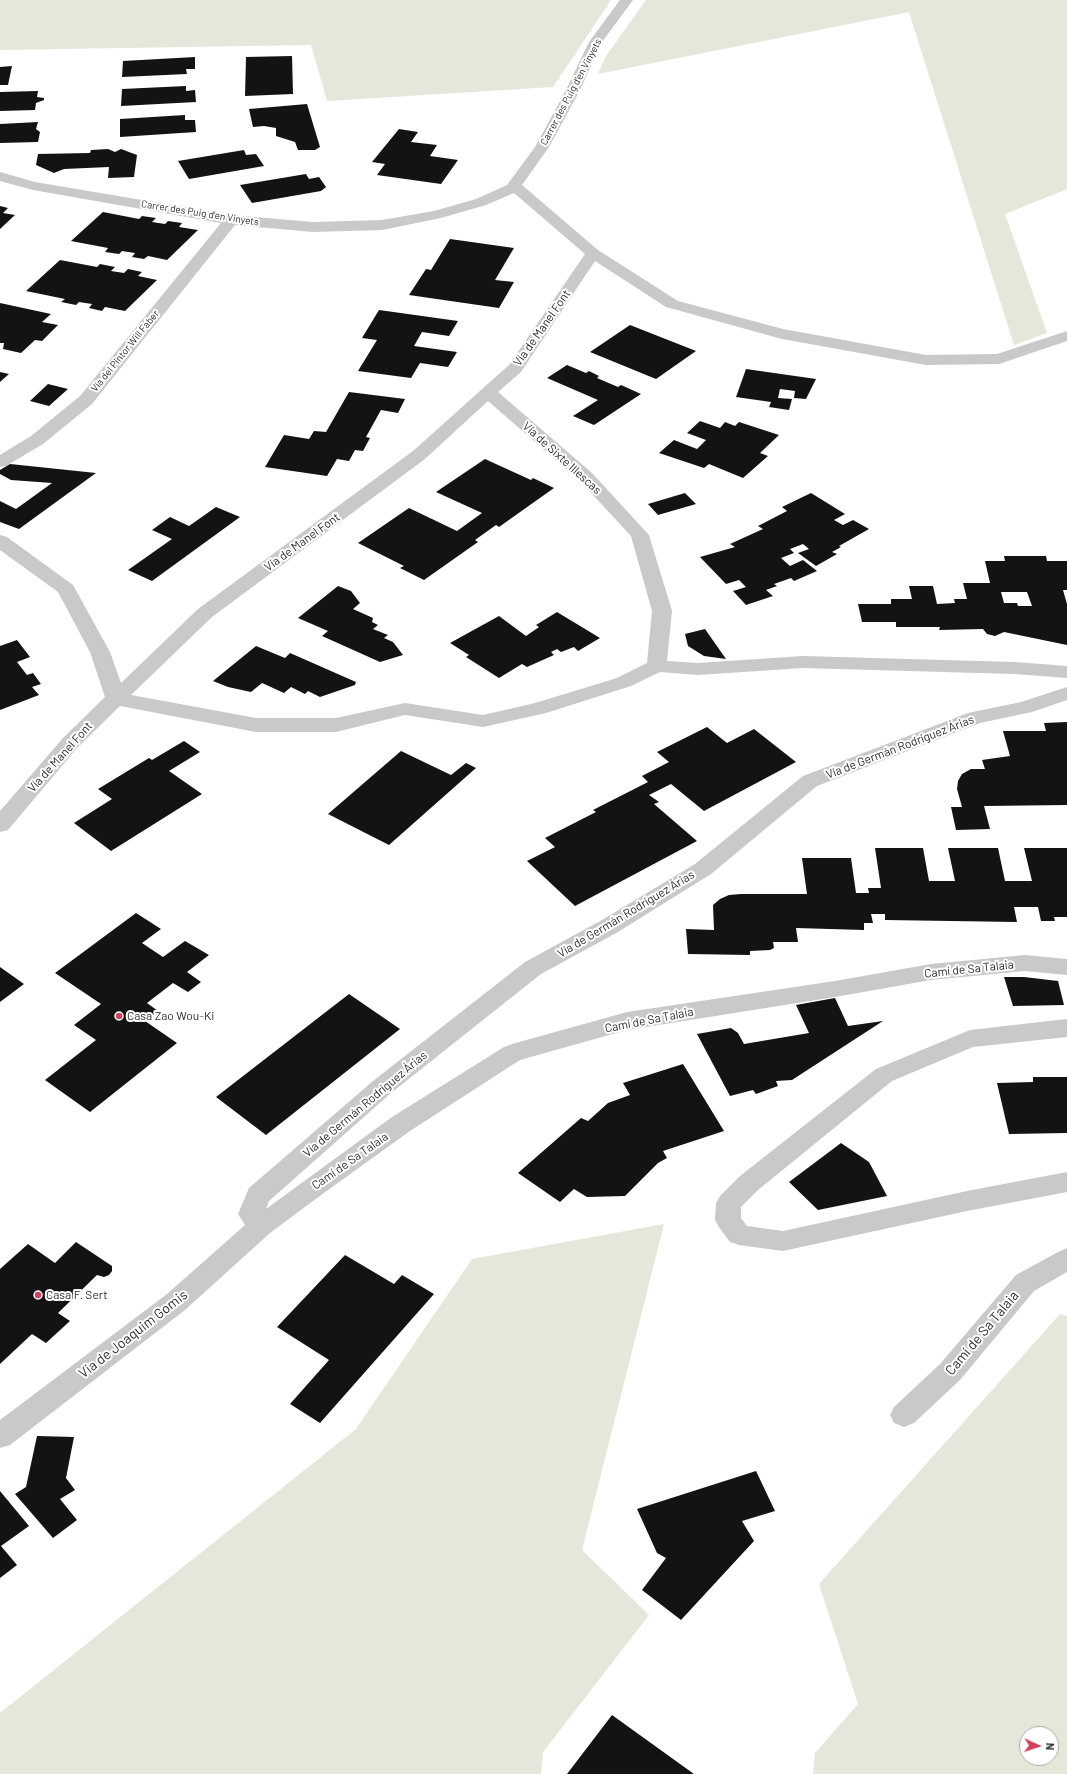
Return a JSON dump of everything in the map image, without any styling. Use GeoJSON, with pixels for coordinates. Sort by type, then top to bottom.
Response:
{"type":"FeatureCollection","features":[{"type":"Feature","properties":{"kind":"street","name":"Carrer des Puig d'en Vinyets"},"geometry":{"type":"LineString","coordinates":[[0,176],[33,186],[231,220],[313,227],[382,225],[436,215],[481,202],[514,186],[542,147],[572,92],[596,42],[627,0]]}},
{"type":"Feature","properties":{"kind":"street"},"geometry":{"type":"LineString","coordinates":[[514,186],[593,253],[672,304],[782,334],[926,360],[999,359],[1067,336]]}},
{"type":"Feature","properties":{"kind":"street","name":"Vía del Pintor Will Faber"},"geometry":{"type":"LineString","coordinates":[[0,462],[37,440],[86,400],[231,220]]}},
{"type":"Feature","properties":{"kind":"street","name":"Vía de Manel Font"},"geometry":{"type":"LineString","coordinates":[[0,825],[70,743],[205,613],[419,455],[514,368],[593,253]]}},
{"type":"Feature","properties":{"kind":"street","name":"Vía de Sixte Illescas"},"geometry":{"type":"LineString","coordinates":[[488,392],[586,477],[640,535],[662,612],[657,666]]}},
{"type":"Feature","properties":{"kind":"street"},"geometry":{"type":"LineString","coordinates":[[0,541],[66,589],[100,652],[116,699],[256,725],[336,725],[405,709],[483,721],[539,708],[624,682],[657,666],[698,669],[811,662],[1015,668],[1067,672]]}},
{"type":"Feature","properties":{"kind":"street","name":"Vía de Germán Rodríguez Árias"},"geometry":{"type":"LineString","coordinates":[[261,1226],[251,1214],[258,1195],[382,1087],[533,968],[610,926],[703,869],[810,781],[975,718],[1025,707],[1067,693]]}},
{"type":"Feature","properties":{"kind":"street","name":"Camí de Sa Talaia"},"geometry":{"type":"LineString","coordinates":[[261,1226],[401,1124],[512,1053],[627,1021],[835,989],[931,972],[1025,963],[1067,967]]}},
{"type":"Feature","properties":{"kind":"street"},"geometry":{"type":"LineString","coordinates":[[1067,1028],[970,1038],[884,1075],[749,1183],[729,1203],[728,1220],[739,1235],[783,1241],[881,1221],[975,1199],[1067,1182]]}},
{"type":"Feature","properties":{"kind":"street","name":"Via de Joaquim Gomis"},"geometry":{"type":"LineString","coordinates":[[0,1436],[176,1302],[261,1226]]}},
{"type":"Feature","properties":{"kind":"street","name":"Camí de Sa Talaia"},"geometry":{"type":"LineString","coordinates":[[904,1415],[950,1372],[1025,1283],[1067,1259]]}},
{"type":"Feature","properties":{"kind":"shaded area"},"geometry":{"type":"Polygon","coordinates":[[[0,0],[611,0],[553,87],[327,101],[311,45],[0,50],[0,0]]]}},
{"type":"Feature","properties":{"kind":"shaded area"},"geometry":{"type":"Polygon","coordinates":[[[646,0],[1067,0],[1067,189],[1005,214],[1047,333],[1014,345],[909,12],[598,74],[606,56],[646,0]]]}},
{"type":"Feature","properties":{"kind":"shaded area"},"geometry":{"type":"Polygon","coordinates":[[[664,1224],[582,1550],[649,1615],[543,1752],[541,1774],[0,1774],[0,1713],[356,1429],[472,1259],[664,1224]]]}},
{"type":"Feature","properties":{"kind":"shaded area"},"geometry":{"type":"Polygon","coordinates":[[[1060,1314],[1067,1316],[1067,1774],[813,1774],[815,1753],[858,1704],[819,1584],[1060,1314]]]}},
{"type":"Feature","properties":{"kind":"building"},"geometry":{"type":"Polygon","coordinates":[[[292,56],[293,94],[245,96],[246,57],[292,56]]]}},
{"type":"Feature","properties":{"kind":"building"},"geometry":{"type":"Polygon","coordinates":[[[195,57],[195,69],[186,69],[187,74],[122,77],[123,61],[195,57]]]}},
{"type":"Feature","properties":{"kind":"building"},"geometry":{"type":"Polygon","coordinates":[[[12,66],[8,85],[0,85],[0,67],[12,66]]]}},
{"type":"Feature","properties":{"kind":"building"},"geometry":{"type":"Polygon","coordinates":[[[186,86],[186,91],[195,90],[196,102],[121,106],[122,89],[186,86]]]}},
{"type":"Feature","properties":{"kind":"building"},"geometry":{"type":"Polygon","coordinates":[[[38,91],[37,97],[44,98],[44,100],[36,103],[35,110],[0,111],[0,92],[38,91]]]}},
{"type":"Feature","properties":{"kind":"building"},"geometry":{"type":"Polygon","coordinates":[[[307,104],[320,147],[315,150],[298,150],[295,142],[276,136],[276,128],[264,126],[253,127],[249,109],[307,104]]]}},
{"type":"Feature","properties":{"kind":"building"},"geometry":{"type":"Polygon","coordinates":[[[185,115],[185,120],[195,120],[196,132],[120,137],[120,119],[185,115]]]}},
{"type":"Feature","properties":{"kind":"building"},"geometry":{"type":"Polygon","coordinates":[[[38,122],[36,129],[40,132],[38,142],[0,143],[0,124],[38,122]]]}},
{"type":"Feature","properties":{"kind":"building"},"geometry":{"type":"Polygon","coordinates":[[[399,129],[418,132],[411,142],[437,145],[430,156],[458,160],[441,184],[377,175],[385,164],[372,162],[399,129]]]}},
{"type":"Feature","properties":{"kind":"building"},"geometry":{"type":"Polygon","coordinates":[[[108,149],[115,152],[121,149],[137,155],[134,177],[108,178],[109,167],[64,169],[54,173],[36,165],[38,154],[90,153],[91,150],[108,149]]]}},
{"type":"Feature","properties":{"kind":"building"},"geometry":{"type":"Polygon","coordinates":[[[244,150],[246,155],[256,154],[264,166],[189,179],[178,161],[244,150]]]}},
{"type":"Feature","properties":{"kind":"building"},"geometry":{"type":"Polygon","coordinates":[[[306,174],[309,179],[319,177],[326,187],[321,191],[252,203],[240,185],[306,174]]]}},
{"type":"Feature","properties":{"kind":"building"},"geometry":{"type":"Polygon","coordinates":[[[0,206],[8,208],[3,213],[15,215],[0,229],[0,206]]]}},
{"type":"Feature","properties":{"kind":"building"},"geometry":{"type":"Polygon","coordinates":[[[103,212],[139,219],[142,216],[156,218],[152,222],[165,224],[168,221],[182,223],[179,227],[198,230],[167,260],[148,256],[144,259],[132,257],[135,253],[122,251],[119,254],[105,252],[108,248],[71,241],[103,212]]]}},
{"type":"Feature","properties":{"kind":"building"},"geometry":{"type":"Polygon","coordinates":[[[450,239],[514,248],[495,280],[514,282],[499,308],[409,295],[426,269],[431,270],[450,239]]]}},
{"type":"Feature","properties":{"kind":"building"},"geometry":{"type":"Polygon","coordinates":[[[60,260],[97,267],[100,264],[115,267],[111,271],[124,273],[128,269],[142,272],[138,276],[157,280],[125,311],[105,307],[102,311],[89,308],[92,304],[79,302],[76,305],[61,302],[65,299],[26,291],[60,260]]]}},
{"type":"Feature","properties":{"kind":"building"},"geometry":{"type":"Polygon","coordinates":[[[0,303],[51,314],[42,322],[58,325],[42,341],[35,340],[21,353],[3,349],[4,343],[0,343],[0,303]]]}},
{"type":"Feature","properties":{"kind":"building"},"geometry":{"type":"Polygon","coordinates":[[[379,310],[458,321],[449,336],[422,332],[414,346],[457,352],[448,367],[420,363],[411,378],[358,371],[377,340],[362,338],[379,310]]]}},
{"type":"Feature","properties":{"kind":"building"},"geometry":{"type":"Polygon","coordinates":[[[630,325],[696,351],[656,379],[590,352],[630,325]]]}},
{"type":"Feature","properties":{"kind":"building"},"geometry":{"type":"Polygon","coordinates":[[[567,365],[586,373],[589,371],[599,376],[597,378],[618,387],[621,385],[641,394],[594,425],[573,416],[598,400],[547,378],[567,365]]]}},
{"type":"Feature","properties":{"kind":"building"},"geometry":{"type":"Polygon","coordinates":[[[746,369],[816,379],[806,399],[794,398],[795,391],[780,389],[778,398],[792,399],[789,410],[769,407],[771,402],[736,397],[746,369]]]}},
{"type":"Feature","properties":{"kind":"building"},"geometry":{"type":"Polygon","coordinates":[[[0,372],[9,374],[0,382],[0,372]]]}},
{"type":"Feature","properties":{"kind":"building"},"geometry":{"type":"Polygon","coordinates":[[[48,384],[68,389],[49,406],[30,401],[48,384]]]}},
{"type":"Feature","properties":{"kind":"building"},"geometry":{"type":"Polygon","coordinates":[[[349,392],[405,399],[398,413],[381,410],[366,437],[370,438],[363,451],[355,450],[349,461],[337,459],[327,476],[265,467],[284,435],[309,439],[314,431],[326,432],[349,392]]]}},
{"type":"Feature","properties":{"kind":"building"},"geometry":{"type":"Polygon","coordinates":[[[700,421],[720,428],[725,422],[735,426],[739,422],[779,435],[760,453],[768,456],[743,478],[709,464],[704,468],[659,453],[674,440],[697,449],[706,440],[687,433],[700,421]]]}},
{"type":"Feature","properties":{"kind":"building"},"geometry":{"type":"Polygon","coordinates":[[[485,459],[531,480],[533,478],[554,488],[499,527],[496,525],[475,540],[478,542],[424,580],[400,568],[404,566],[358,543],[409,508],[457,531],[482,513],[436,492],[485,459]]]}},
{"type":"Feature","properties":{"kind":"building"},"geometry":{"type":"Polygon","coordinates":[[[10,464],[96,473],[19,529],[0,522],[0,501],[16,509],[52,483],[11,480],[0,474],[0,470],[10,464]]]}},
{"type":"Feature","properties":{"kind":"building"},"geometry":{"type":"Polygon","coordinates":[[[685,493],[696,504],[658,515],[648,504],[685,493]]]}},
{"type":"Feature","properties":{"kind":"building"},"geometry":{"type":"Polygon","coordinates":[[[811,493],[845,514],[834,520],[843,525],[853,520],[869,529],[839,546],[841,547],[832,552],[837,554],[816,566],[798,553],[809,549],[803,544],[790,549],[794,553],[781,558],[790,566],[803,560],[817,571],[794,581],[791,578],[774,584],[777,586],[766,590],[773,596],[746,605],[733,591],[746,587],[739,580],[726,584],[700,557],[735,547],[730,544],[763,529],[758,526],[787,511],[782,507],[811,493]]]}},
{"type":"Feature","properties":{"kind":"building"},"geometry":{"type":"Polygon","coordinates":[[[216,507],[240,517],[152,581],[128,570],[172,539],[152,530],[170,517],[189,526],[216,507]]]}},
{"type":"Feature","properties":{"kind":"building"},"geometry":{"type":"Polygon","coordinates":[[[1004,556],[1046,556],[1047,561],[1067,561],[1067,590],[1063,590],[1067,604],[1067,645],[1004,632],[995,636],[987,634],[983,629],[939,630],[940,627],[896,627],[896,622],[862,622],[858,604],[891,604],[891,599],[912,599],[909,586],[933,586],[937,604],[955,603],[954,599],[967,599],[963,583],[990,583],[985,561],[1005,561],[1004,556]],[[1001,592],[1004,603],[1017,603],[1018,606],[1032,606],[1027,592],[1001,592]]]}},
{"type":"Feature","properties":{"kind":"building"},"geometry":{"type":"Polygon","coordinates":[[[338,586],[351,591],[360,603],[353,609],[373,618],[372,622],[378,625],[373,629],[388,635],[384,638],[393,642],[403,655],[380,662],[322,636],[328,631],[298,618],[338,586]]]}},
{"type":"Feature","properties":{"kind":"building"},"geometry":{"type":"Polygon","coordinates":[[[557,612],[600,638],[578,651],[574,647],[561,652],[557,649],[551,652],[554,655],[527,667],[522,664],[499,678],[466,657],[469,655],[450,643],[499,616],[526,636],[539,627],[536,625],[557,612]]]}},
{"type":"Feature","properties":{"kind":"building"},"geometry":{"type":"Polygon","coordinates":[[[705,629],[726,659],[704,656],[688,646],[685,634],[705,629]]]}},
{"type":"Feature","properties":{"kind":"building"},"geometry":{"type":"Polygon","coordinates":[[[17,640],[30,657],[17,662],[27,675],[33,673],[41,684],[32,687],[39,695],[0,710],[0,646],[17,640]]]}},
{"type":"Feature","properties":{"kind":"building"},"geometry":{"type":"Polygon","coordinates":[[[256,646],[285,658],[290,653],[356,682],[355,685],[320,697],[308,691],[305,694],[291,687],[284,693],[262,683],[251,692],[228,687],[213,681],[256,646]]]}},
{"type":"Feature","properties":{"kind":"building"},"geometry":{"type":"Polygon","coordinates":[[[1067,722],[1067,805],[984,806],[990,829],[956,830],[951,807],[962,807],[957,789],[958,781],[962,774],[971,769],[985,769],[982,760],[1010,756],[1003,731],[1046,731],[1044,723],[1067,722]]]}},
{"type":"Feature","properties":{"kind":"building"},"geometry":{"type":"Polygon","coordinates":[[[707,727],[727,743],[754,729],[796,762],[704,811],[671,784],[649,795],[659,802],[654,804],[697,841],[575,906],[527,861],[555,847],[545,838],[596,812],[593,810],[648,782],[642,776],[669,762],[657,752],[707,727]]]}},
{"type":"Feature","properties":{"kind":"building"},"geometry":{"type":"Polygon","coordinates":[[[184,741],[200,752],[169,771],[202,794],[111,851],[74,823],[112,799],[98,789],[149,758],[152,760],[184,741]]]}},
{"type":"Feature","properties":{"kind":"building"},"geometry":{"type":"Polygon","coordinates":[[[401,751],[451,775],[466,763],[476,768],[389,845],[328,814],[401,751]]]}},
{"type":"Feature","properties":{"kind":"building"},"geometry":{"type":"Polygon","coordinates":[[[875,848],[923,848],[929,881],[955,881],[948,848],[998,848],[1005,881],[1032,881],[1024,848],[1067,848],[1067,917],[1054,917],[1055,921],[1041,921],[1038,907],[1014,907],[1017,922],[885,920],[885,914],[871,914],[873,923],[864,923],[864,930],[796,928],[798,942],[773,942],[774,948],[770,950],[750,951],[750,955],[688,954],[686,929],[714,930],[713,905],[720,899],[729,895],[741,894],[807,894],[802,858],[851,858],[856,893],[869,893],[868,888],[881,888],[875,848]]]}},
{"type":"Feature","properties":{"kind":"building","name":"Casa Zao Wou-Ki"},"geometry":{"type":"Polygon","coordinates":[[[136,913],[161,929],[142,943],[163,957],[185,941],[209,955],[187,972],[201,982],[188,992],[173,983],[147,1003],[158,1011],[145,1021],[177,1043],[90,1112],[45,1080],[96,1040],[74,1025],[101,1004],[55,973],[136,913]]]}},
{"type":"Feature","properties":{"kind":"building"},"geometry":{"type":"Polygon","coordinates":[[[0,967],[24,984],[0,1002],[0,967]]]}},
{"type":"Feature","properties":{"kind":"building"},"geometry":{"type":"Polygon","coordinates":[[[1004,977],[1024,977],[1058,981],[1064,1005],[1013,1006],[1004,977]]]}},
{"type":"Feature","properties":{"kind":"building"},"geometry":{"type":"Polygon","coordinates":[[[349,994],[400,1029],[266,1135],[216,1097],[349,994]]]}},
{"type":"Feature","properties":{"kind":"building"},"geometry":{"type":"Polygon","coordinates":[[[835,998],[848,1026],[883,1021],[792,1080],[776,1081],[778,1086],[756,1094],[753,1090],[730,1096],[697,1034],[731,1028],[738,1033],[744,1044],[809,1033],[796,1005],[835,998]]]}},
{"type":"Feature","properties":{"kind":"building"},"geometry":{"type":"Polygon","coordinates":[[[683,1064],[724,1131],[663,1151],[667,1158],[658,1163],[625,1196],[587,1197],[574,1189],[560,1202],[518,1173],[581,1118],[588,1121],[608,1103],[630,1095],[623,1083],[683,1064]]]}},
{"type":"Feature","properties":{"kind":"building"},"geometry":{"type":"Polygon","coordinates":[[[1033,1077],[1067,1077],[1067,1133],[1009,1134],[997,1083],[1033,1082],[1033,1077]]]}},
{"type":"Feature","properties":{"kind":"building"},"geometry":{"type":"Polygon","coordinates":[[[841,1143],[869,1162],[887,1196],[818,1210],[789,1182],[841,1143]]]}},
{"type":"Feature","properties":{"kind":"building","name":"Casa F. Sert"},"geometry":{"type":"Polygon","coordinates":[[[76,1242],[112,1266],[112,1271],[109,1275],[104,1277],[97,1275],[58,1313],[70,1321],[46,1343],[32,1334],[0,1364],[0,1269],[28,1244],[55,1263],[76,1242]]]}},
{"type":"Feature","properties":{"kind":"building"},"geometry":{"type":"Polygon","coordinates":[[[345,1255],[394,1284],[402,1275],[434,1294],[320,1423],[290,1404],[329,1360],[277,1327],[345,1255]]]}},
{"type":"Feature","properties":{"kind":"building"},"geometry":{"type":"Polygon","coordinates":[[[37,1436],[74,1437],[66,1478],[75,1490],[60,1499],[77,1520],[53,1538],[15,1494],[26,1487],[37,1436]]]}},
{"type":"Feature","properties":{"kind":"building"},"geometry":{"type":"Polygon","coordinates":[[[756,1471],[775,1511],[742,1521],[754,1541],[681,1620],[642,1590],[666,1558],[657,1553],[637,1509],[756,1471]]]}},
{"type":"Feature","properties":{"kind":"building"},"geometry":{"type":"Polygon","coordinates":[[[0,1491],[29,1526],[1,1546],[17,1565],[0,1578],[0,1491]]]}},
{"type":"Feature","properties":{"kind":"building"},"geometry":{"type":"Polygon","coordinates":[[[612,1715],[694,1774],[567,1774],[612,1715]]]}},
{"type":"Feature","properties":{"kind":"place","name":"Casa Zao Wou-Ki"},"geometry":{"type":"Point","coordinates":[119,1016]}},
{"type":"Feature","properties":{"kind":"place","name":"Casa F. Sert"},"geometry":{"type":"Point","coordinates":[38,1295]}}]}
